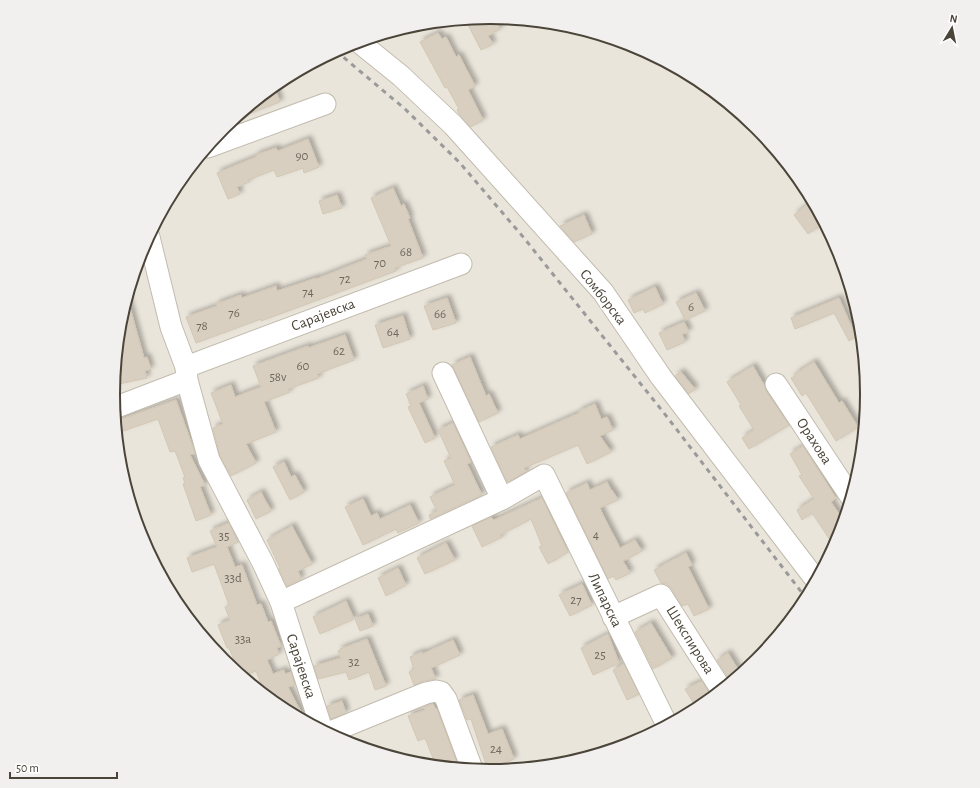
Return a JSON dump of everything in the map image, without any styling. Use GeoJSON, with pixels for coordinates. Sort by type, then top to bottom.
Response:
{"type":"FeatureCollection","features":[{"type":"Feature","properties":{"kind":"street","name":"Сомборска"},"geometry":{"type":"LineString","coordinates":[[364,46],[400,76],[452,125],[603,292],[661,377],[812,575]]}},
{"type":"Feature","properties":{"kind":"street"},"geometry":{"type":"LineString","coordinates":[[218,143],[325,104]]}},
{"type":"Feature","properties":{"kind":"street","name":"Сарајевска"},"geometry":{"type":"LineString","coordinates":[[150,247],[171,328],[186,374],[209,460],[263,563],[280,602],[319,722]]}},
{"type":"Feature","properties":{"kind":"street","name":"Сарајевска"},"geometry":{"type":"LineString","coordinates":[[120,405],[186,374],[461,264]]}},
{"type":"Feature","properties":{"kind":"street"},"geometry":{"type":"LineString","coordinates":[[280,602],[502,499],[443,373]]}},
{"type":"Feature","properties":{"kind":"street","name":"Орахова"},"geometry":{"type":"LineString","coordinates":[[776,384],[847,491]]}},
{"type":"Feature","properties":{"kind":"street","name":"Липарска"},"geometry":{"type":"LineString","coordinates":[[502,499],[544,475],[664,720]]}},
{"type":"Feature","properties":{"kind":"street","name":"Шекспирова"},"geometry":{"type":"LineString","coordinates":[[613,617],[661,595],[719,685]]}},
{"type":"Feature","properties":{"kind":"street"},"geometry":{"type":"LineString","coordinates":[[335,730],[426,693],[436,691],[441,692],[446,699],[470,763]]}},
{"type":"Feature","properties":{"kind":"shaded area"},"geometry":{"type":"Polygon","coordinates":[[[490,24],[538,27],[562,31],[609,44],[654,62],[696,86],[734,116],[752,132],[784,169],[798,188],[822,230],[832,252],[847,298],[857,346],[860,394],[857,442],[853,466],[840,513],[822,558],[798,600],[768,638],[752,656],[715,688],[696,702],[654,726],[632,736],[586,751],[538,761],[514,763],[490,764],[442,761],[418,757],[371,744],[326,726],[284,702],[246,672],[228,656],[196,619],[182,600],[158,558],[148,536],[133,490],[123,442],[121,418],[120,394],[123,346],[127,322],[140,275],[158,230],[182,188],[212,150],[228,132],[265,100],[284,86],[326,62],[348,52],[394,37],[442,27],[466,25],[490,24]]]}},
{"type":"Feature","properties":{"kind":"building"},"geometry":{"type":"Polygon","coordinates":[[[498,24],[500,29],[488,36],[493,44],[481,50],[468,25],[498,24]]]}},
{"type":"Feature","properties":{"kind":"building"},"geometry":{"type":"Polygon","coordinates":[[[438,33],[442,39],[446,37],[456,57],[459,55],[475,86],[468,90],[483,120],[471,127],[459,114],[457,110],[459,109],[447,87],[445,88],[420,42],[438,33]]]}},
{"type":"Feature","properties":{"kind":"building"},"geometry":{"type":"Polygon","coordinates":[[[276,92],[280,102],[248,114],[276,92]]]}},
{"type":"Feature","properties":{"kind":"building"},"geometry":{"type":"Polygon","coordinates":[[[308,139],[319,167],[304,173],[303,168],[277,177],[274,170],[248,180],[249,182],[237,187],[240,194],[228,199],[217,173],[256,157],[256,155],[276,148],[278,151],[308,139]]]}},
{"type":"Feature","properties":{"kind":"building"},"geometry":{"type":"Polygon","coordinates":[[[393,188],[401,206],[404,204],[410,218],[408,219],[423,258],[395,268],[396,271],[261,321],[261,319],[196,343],[186,317],[217,306],[216,304],[241,295],[242,298],[276,286],[277,291],[316,279],[367,259],[365,255],[391,246],[371,198],[393,188]]]}},
{"type":"Feature","properties":{"kind":"building"},"geometry":{"type":"Polygon","coordinates":[[[337,195],[342,208],[323,214],[319,201],[337,195]]]}},
{"type":"Feature","properties":{"kind":"building"},"geometry":{"type":"Polygon","coordinates":[[[807,205],[820,226],[808,234],[794,215],[807,205]]]}},
{"type":"Feature","properties":{"kind":"building"},"geometry":{"type":"Polygon","coordinates":[[[584,215],[592,234],[574,242],[560,226],[584,215]]]}},
{"type":"Feature","properties":{"kind":"building"},"geometry":{"type":"Polygon","coordinates":[[[655,287],[663,304],[645,313],[643,309],[634,313],[628,300],[655,287]]]}},
{"type":"Feature","properties":{"kind":"building"},"geometry":{"type":"Polygon","coordinates":[[[696,293],[705,311],[685,320],[676,302],[696,293]]]}},
{"type":"Feature","properties":{"kind":"building"},"geometry":{"type":"Polygon","coordinates":[[[447,298],[456,323],[433,330],[424,306],[447,298]]]}},
{"type":"Feature","properties":{"kind":"building"},"geometry":{"type":"Polygon","coordinates":[[[839,298],[856,337],[849,341],[834,313],[795,329],[791,318],[839,298]]]}},
{"type":"Feature","properties":{"kind":"building"},"geometry":{"type":"Polygon","coordinates":[[[130,309],[144,358],[147,357],[151,369],[145,371],[147,378],[120,384],[123,346],[130,309]]]}},
{"type":"Feature","properties":{"kind":"building"},"geometry":{"type":"Polygon","coordinates":[[[403,316],[410,339],[383,348],[375,325],[403,316]]]}},
{"type":"Feature","properties":{"kind":"building"},"geometry":{"type":"Polygon","coordinates":[[[684,322],[689,332],[682,334],[685,342],[667,350],[659,333],[684,322]]]}},
{"type":"Feature","properties":{"kind":"building"},"geometry":{"type":"Polygon","coordinates":[[[345,335],[354,360],[317,374],[319,378],[288,389],[290,392],[264,402],[276,432],[246,444],[256,463],[231,476],[220,456],[213,428],[223,424],[211,393],[231,385],[235,397],[261,387],[253,366],[308,346],[308,348],[345,335]]]}},
{"type":"Feature","properties":{"kind":"building"},"geometry":{"type":"Polygon","coordinates":[[[470,357],[486,396],[489,394],[498,413],[479,422],[452,365],[470,357]]]}},
{"type":"Feature","properties":{"kind":"building"},"geometry":{"type":"Polygon","coordinates":[[[814,362],[839,403],[842,401],[858,427],[836,441],[806,393],[802,396],[791,378],[796,376],[795,374],[814,362]]]}},
{"type":"Feature","properties":{"kind":"building"},"geometry":{"type":"Polygon","coordinates":[[[753,366],[766,391],[789,425],[749,449],[742,438],[754,430],[739,406],[741,405],[727,382],[753,366]]]}},
{"type":"Feature","properties":{"kind":"building"},"geometry":{"type":"Polygon","coordinates":[[[681,372],[695,389],[689,394],[675,376],[681,372]]]}},
{"type":"Feature","properties":{"kind":"building"},"geometry":{"type":"Polygon","coordinates":[[[423,386],[428,399],[419,403],[435,438],[425,443],[408,407],[411,406],[406,394],[423,386]]]}},
{"type":"Feature","properties":{"kind":"building"},"geometry":{"type":"Polygon","coordinates":[[[176,400],[195,453],[190,455],[205,485],[200,487],[211,515],[196,521],[183,484],[185,483],[183,478],[185,477],[175,451],[170,452],[158,419],[122,431],[121,419],[176,400]]]}},
{"type":"Feature","properties":{"kind":"building"},"geometry":{"type":"Polygon","coordinates":[[[595,404],[601,419],[607,417],[613,430],[600,436],[611,452],[587,464],[578,445],[524,468],[526,472],[507,482],[491,447],[518,435],[520,439],[579,413],[579,411],[595,404]]]}},
{"type":"Feature","properties":{"kind":"building"},"geometry":{"type":"Polygon","coordinates":[[[453,423],[471,462],[467,464],[482,495],[430,519],[429,515],[437,511],[430,497],[455,485],[444,461],[451,458],[438,430],[453,423]]]}},
{"type":"Feature","properties":{"kind":"building"},"geometry":{"type":"Polygon","coordinates":[[[803,446],[836,498],[831,502],[840,514],[830,540],[812,513],[802,520],[797,510],[814,499],[799,476],[802,475],[790,454],[803,446]]]}},
{"type":"Feature","properties":{"kind":"building"},"geometry":{"type":"Polygon","coordinates":[[[284,462],[291,477],[295,475],[304,492],[290,500],[273,467],[284,462]]]}},
{"type":"Feature","properties":{"kind":"building"},"geometry":{"type":"Polygon","coordinates":[[[607,482],[618,500],[600,508],[603,515],[620,548],[635,540],[642,551],[623,561],[630,573],[616,580],[613,576],[608,579],[566,493],[587,483],[590,490],[607,482]]]}},
{"type":"Feature","properties":{"kind":"building"},"geometry":{"type":"Polygon","coordinates":[[[261,492],[271,511],[256,519],[247,500],[261,492]]]}},
{"type":"Feature","properties":{"kind":"building"},"geometry":{"type":"Polygon","coordinates":[[[542,498],[568,552],[548,564],[539,547],[542,546],[531,519],[500,535],[502,537],[482,547],[472,526],[491,517],[494,520],[542,498]]]}},
{"type":"Feature","properties":{"kind":"building"},"geometry":{"type":"Polygon","coordinates":[[[363,499],[371,516],[377,513],[380,519],[410,505],[419,523],[398,533],[396,529],[363,545],[345,507],[363,499]]]}},
{"type":"Feature","properties":{"kind":"building"},"geometry":{"type":"Polygon","coordinates":[[[229,523],[238,542],[227,547],[235,567],[242,565],[257,605],[261,604],[268,622],[271,621],[281,646],[277,648],[279,654],[267,660],[273,674],[284,670],[285,674],[291,672],[295,685],[288,687],[301,711],[284,702],[262,685],[256,671],[248,674],[246,672],[235,662],[229,648],[227,648],[218,625],[230,620],[225,607],[229,605],[214,564],[192,572],[187,558],[217,547],[210,531],[229,523]]]}},
{"type":"Feature","properties":{"kind":"building"},"geometry":{"type":"Polygon","coordinates":[[[292,526],[312,564],[298,571],[301,579],[287,586],[267,540],[292,526]]]}},
{"type":"Feature","properties":{"kind":"building"},"geometry":{"type":"Polygon","coordinates":[[[446,543],[455,560],[425,574],[417,558],[446,543]]]}},
{"type":"Feature","properties":{"kind":"building"},"geometry":{"type":"Polygon","coordinates":[[[686,553],[692,565],[688,567],[709,609],[694,616],[688,604],[682,606],[671,588],[667,584],[661,583],[654,570],[686,553]]]}},
{"type":"Feature","properties":{"kind":"building"},"geometry":{"type":"Polygon","coordinates":[[[398,568],[406,585],[386,596],[378,578],[398,568]]]}},
{"type":"Feature","properties":{"kind":"building"},"geometry":{"type":"Polygon","coordinates":[[[582,584],[592,605],[570,616],[559,595],[582,584]]]}},
{"type":"Feature","properties":{"kind":"building"},"geometry":{"type":"Polygon","coordinates":[[[346,601],[354,619],[320,634],[313,617],[346,601]]]}},
{"type":"Feature","properties":{"kind":"building"},"geometry":{"type":"Polygon","coordinates":[[[368,614],[373,626],[360,631],[355,619],[368,614]]]}},
{"type":"Feature","properties":{"kind":"building"},"geometry":{"type":"Polygon","coordinates":[[[651,623],[672,658],[653,669],[635,632],[651,623]]]}},
{"type":"Feature","properties":{"kind":"building"},"geometry":{"type":"Polygon","coordinates":[[[608,634],[619,663],[593,675],[581,648],[608,634]]]}},
{"type":"Feature","properties":{"kind":"building"},"geometry":{"type":"Polygon","coordinates":[[[367,639],[386,686],[375,690],[369,672],[349,680],[346,672],[318,679],[314,666],[341,658],[338,651],[341,650],[340,649],[367,639]]]}},
{"type":"Feature","properties":{"kind":"building"},"geometry":{"type":"Polygon","coordinates":[[[453,640],[460,655],[431,668],[436,679],[424,681],[414,685],[409,672],[414,669],[410,657],[422,652],[422,654],[453,640]]]}},
{"type":"Feature","properties":{"kind":"building"},"geometry":{"type":"Polygon","coordinates":[[[728,653],[738,669],[728,677],[717,660],[728,653]]]}},
{"type":"Feature","properties":{"kind":"building"},"geometry":{"type":"Polygon","coordinates":[[[624,664],[639,694],[627,700],[613,670],[624,664]]]}},
{"type":"Feature","properties":{"kind":"building"},"geometry":{"type":"Polygon","coordinates":[[[702,681],[709,692],[694,703],[685,689],[702,681]]]}},
{"type":"Feature","properties":{"kind":"building"},"geometry":{"type":"Polygon","coordinates":[[[473,695],[488,734],[502,729],[514,759],[504,763],[486,764],[471,719],[467,720],[459,700],[473,695]]]}},
{"type":"Feature","properties":{"kind":"building"},"geometry":{"type":"Polygon","coordinates":[[[342,701],[346,713],[331,719],[327,706],[342,701]]]}},
{"type":"Feature","properties":{"kind":"building"},"geometry":{"type":"Polygon","coordinates":[[[433,704],[437,709],[457,762],[433,760],[425,738],[418,741],[408,716],[425,710],[423,707],[433,704]]]}},
{"type":"Feature","properties":{"kind":"railway"},"geometry":{"type":"LineString","coordinates":[[341,55],[405,109],[460,163],[524,238],[664,413],[802,593]]}}]}
